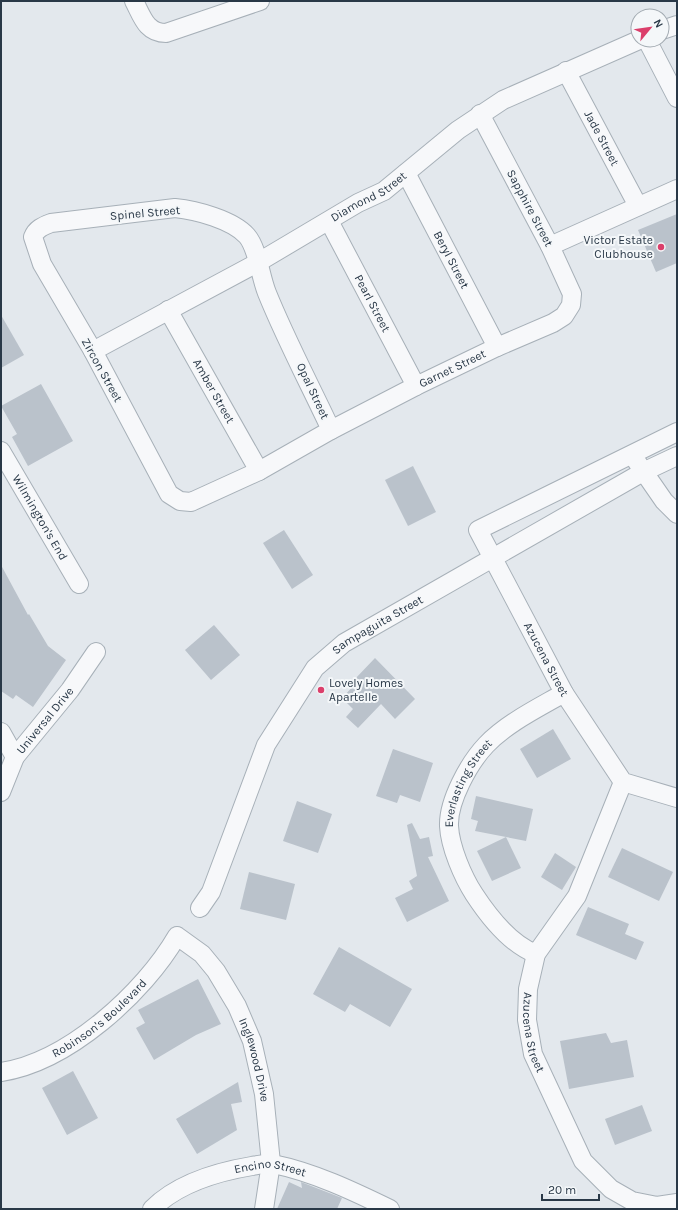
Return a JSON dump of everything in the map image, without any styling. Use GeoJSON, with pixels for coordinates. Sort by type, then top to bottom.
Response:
{"type":"FeatureCollection","features":[{"type":"Feature","properties":{"kind":"street"},"geometry":{"type":"LineString","coordinates":[[134,1],[145,23],[150,29],[157,33],[175,31],[223,7],[260,1]]}},
{"type":"Feature","properties":{"kind":"street","name":"Diamond Street"},"geometry":{"type":"LineString","coordinates":[[93,351],[257,263],[358,203],[384,191],[458,130],[503,100],[630,44]]}},
{"type":"Feature","properties":{"kind":"street"},"geometry":{"type":"LineString","coordinates":[[651,48],[677,98]]}},
{"type":"Feature","properties":{"kind":"street","name":"Jade Street"},"geometry":{"type":"LineString","coordinates":[[566,71],[638,206]]}},
{"type":"Feature","properties":{"kind":"street","name":"Sapphire Street"},"geometry":{"type":"LineString","coordinates":[[480,114],[550,246],[572,294],[571,305]]}},
{"type":"Feature","properties":{"kind":"street","name":"Beryl Street"},"geometry":{"type":"LineString","coordinates":[[406,173],[497,347]]}},
{"type":"Feature","properties":{"kind":"street"},"geometry":{"type":"LineString","coordinates":[[550,246],[677,189]]}},
{"type":"Feature","properties":{"kind":"street","name":"Spinel Street"},"geometry":{"type":"LineString","coordinates":[[35,233],[42,226],[71,220],[175,208],[195,210],[225,222],[246,234],[252,242],[257,263]]}},
{"type":"Feature","properties":{"kind":"street","name":"Pearl Street"},"geometry":{"type":"LineString","coordinates":[[329,220],[416,386]]}},
{"type":"Feature","properties":{"kind":"street","name":"Zircon Street"},"geometry":{"type":"LineString","coordinates":[[35,233],[34,243],[42,264],[93,351],[169,494],[180,501]]}},
{"type":"Feature","properties":{"kind":"street","name":"Opal Street"},"geometry":{"type":"LineString","coordinates":[[180,501],[190,502],[260,471],[331,430],[267,292],[257,263]]}},
{"type":"Feature","properties":{"kind":"street","name":"Garnet Street"},"geometry":{"type":"LineString","coordinates":[[331,430],[416,386],[497,347],[553,324],[564,316],[571,305]]}},
{"type":"Feature","properties":{"kind":"street","name":"Amber Street"},"geometry":{"type":"LineString","coordinates":[[168,310],[260,471]]}},
{"type":"Feature","properties":{"kind":"street"},"geometry":{"type":"LineString","coordinates":[[677,432],[633,455],[643,472],[664,500],[677,514]]}},
{"type":"Feature","properties":{"kind":"street","name":"Wilmington's End"},"geometry":{"type":"LineString","coordinates":[[1,451],[79,584]]}},
{"type":"Feature","properties":{"kind":"street","name":"Azucena Street"},"geometry":{"type":"LineString","coordinates":[[633,455],[478,530],[494,557],[564,692],[623,782],[577,896],[536,954],[528,989],[527,1012],[533,1054],[583,1160],[611,1189],[632,1201],[657,1206],[677,1202]]}},
{"type":"Feature","properties":{"kind":"street","name":"Sampaguita Street"},"geometry":{"type":"LineString","coordinates":[[200,908],[211,892],[266,745],[315,668],[344,642],[643,472],[677,456]]}},
{"type":"Feature","properties":{"kind":"street","name":"Universal Drive"},"geometry":{"type":"LineString","coordinates":[[1,792],[15,757],[70,690],[96,652]]}},
{"type":"Feature","properties":{"kind":"street","name":"Everlasting Street"},"geometry":{"type":"LineString","coordinates":[[536,954],[524,949],[504,931],[482,906],[465,879],[456,857],[449,826],[453,800],[467,773],[486,745],[513,723],[564,692]]}},
{"type":"Feature","properties":{"kind":"street"},"geometry":{"type":"LineString","coordinates":[[1,732],[15,757]]}},
{"type":"Feature","properties":{"kind":"street"},"geometry":{"type":"LineString","coordinates":[[623,782],[677,798]]}},
{"type":"Feature","properties":{"kind":"street","name":"Robinson's Boulevard"},"geometry":{"type":"LineString","coordinates":[[1,1072],[47,1057],[86,1034],[128,999],[147,979],[177,936]]}},
{"type":"Feature","properties":{"kind":"street","name":"Inglewood Drive"},"geometry":{"type":"LineString","coordinates":[[177,936],[202,954],[216,971],[237,1006],[252,1041],[264,1094],[271,1163],[264,1209]]}},
{"type":"Feature","properties":{"kind":"street","name":"Encino Street"},"geometry":{"type":"LineString","coordinates":[[152,1209],[163,1199],[193,1182],[230,1170],[271,1163],[308,1174],[390,1209]]}},
{"type":"Feature","properties":{"kind":"building","name":"Victor Estate Clubhouse"},"geometry":{"type":"Polygon","coordinates":[[[677,214],[677,263],[656,272],[638,230],[677,214]]]}},
{"type":"Feature","properties":{"kind":"building"},"geometry":{"type":"Polygon","coordinates":[[[1,315],[24,355],[1,368],[1,315]]]}},
{"type":"Feature","properties":{"kind":"building"},"geometry":{"type":"Polygon","coordinates":[[[41,384],[73,441],[28,466],[12,437],[17,434],[1,406],[41,384]]]}},
{"type":"Feature","properties":{"kind":"building"},"geometry":{"type":"Polygon","coordinates":[[[413,466],[436,512],[408,526],[385,480],[413,466]]]}},
{"type":"Feature","properties":{"kind":"building"},"geometry":{"type":"Polygon","coordinates":[[[284,530],[313,575],[292,589],[263,543],[284,530]]]}},
{"type":"Feature","properties":{"kind":"building"},"geometry":{"type":"Polygon","coordinates":[[[1,565],[28,615],[29,614],[48,646],[66,660],[33,707],[16,695],[13,699],[1,691],[1,565]]]}},
{"type":"Feature","properties":{"kind":"building"},"geometry":{"type":"Polygon","coordinates":[[[214,625],[240,655],[211,680],[185,650],[214,625]]]}},
{"type":"Feature","properties":{"kind":"building"},"geometry":{"type":"Polygon","coordinates":[[[375,658],[415,699],[395,719],[381,704],[358,728],[346,717],[353,709],[342,698],[359,680],[355,679],[375,658]]]}},
{"type":"Feature","properties":{"kind":"building"},"geometry":{"type":"Polygon","coordinates":[[[553,729],[571,759],[537,778],[520,749],[553,729]]]}},
{"type":"Feature","properties":{"kind":"building"},"geometry":{"type":"Polygon","coordinates":[[[393,749],[433,763],[420,802],[400,795],[397,803],[376,796],[393,749]]]}},
{"type":"Feature","properties":{"kind":"building"},"geometry":{"type":"Polygon","coordinates":[[[476,796],[533,809],[526,841],[475,831],[478,821],[471,819],[476,796]]]}},
{"type":"Feature","properties":{"kind":"building"},"geometry":{"type":"Polygon","coordinates":[[[297,801],[332,814],[318,853],[283,841],[297,801]]]}},
{"type":"Feature","properties":{"kind":"building"},"geometry":{"type":"Polygon","coordinates":[[[412,823],[420,839],[429,837],[433,856],[428,857],[449,901],[407,922],[395,898],[413,889],[409,881],[417,876],[407,825],[412,823]]]}},
{"type":"Feature","properties":{"kind":"building"},"geometry":{"type":"Polygon","coordinates":[[[506,837],[521,868],[492,881],[477,851],[506,837]]]}},
{"type":"Feature","properties":{"kind":"building"},"geometry":{"type":"Polygon","coordinates":[[[622,848],[673,872],[659,901],[608,877],[622,848]]]}},
{"type":"Feature","properties":{"kind":"building"},"geometry":{"type":"Polygon","coordinates":[[[555,853],[576,867],[562,890],[541,877],[555,853]]]}},
{"type":"Feature","properties":{"kind":"building"},"geometry":{"type":"Polygon","coordinates":[[[249,872],[295,884],[286,920],[240,909],[249,872]]]}},
{"type":"Feature","properties":{"kind":"building"},"geometry":{"type":"Polygon","coordinates":[[[588,907],[629,924],[625,934],[644,942],[636,960],[576,935],[588,907]]]}},
{"type":"Feature","properties":{"kind":"building"},"geometry":{"type":"Polygon","coordinates":[[[339,947],[412,989],[390,1027],[350,1004],[345,1012],[313,994],[339,947]]]}},
{"type":"Feature","properties":{"kind":"building"},"geometry":{"type":"Polygon","coordinates":[[[198,979],[221,1024],[196,1035],[154,1060],[136,1028],[145,1023],[138,1010],[198,979]]]}},
{"type":"Feature","properties":{"kind":"building"},"geometry":{"type":"Polygon","coordinates":[[[606,1033],[611,1043],[627,1040],[634,1077],[569,1089],[560,1041],[606,1033]]]}},
{"type":"Feature","properties":{"kind":"building"},"geometry":{"type":"Polygon","coordinates":[[[73,1071],[98,1118],[67,1135],[42,1088],[73,1071]]]}},
{"type":"Feature","properties":{"kind":"building"},"geometry":{"type":"Polygon","coordinates":[[[238,1082],[242,1102],[231,1104],[237,1130],[197,1154],[176,1119],[238,1082]]]}},
{"type":"Feature","properties":{"kind":"building"},"geometry":{"type":"Polygon","coordinates":[[[642,1105],[652,1131],[615,1145],[605,1119],[642,1105]]]}},
{"type":"Feature","properties":{"kind":"building"},"geometry":{"type":"Polygon","coordinates":[[[289,1182],[302,1188],[301,1182],[342,1198],[337,1209],[277,1209],[289,1182]]]}},
{"type":"Feature","properties":{"kind":"place","name":"Victor Estate Clubhouse"},"geometry":{"type":"Point","coordinates":[661,247]}},
{"type":"Feature","properties":{"kind":"place","name":"Lovely Homes Apartelle"},"geometry":{"type":"Point","coordinates":[321,690]}}]}
